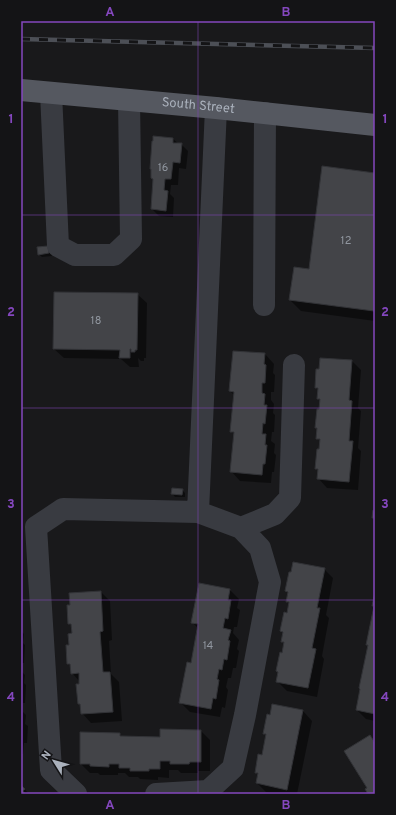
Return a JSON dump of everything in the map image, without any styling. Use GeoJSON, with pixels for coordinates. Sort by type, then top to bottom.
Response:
{"type":"FeatureCollection","features":[{"type":"Feature","properties":{"kind":"main road","name":"South Street"},"geometry":{"type":"LineString","coordinates":[[21,90],[216,108],[375,125]]}},
{"type":"Feature","properties":{"kind":"lane"},"geometry":{"type":"LineString","coordinates":[[51,93],[58,246],[75,255],[114,255],[131,239],[129,100]]}},
{"type":"Feature","properties":{"kind":"lane"},"geometry":{"type":"LineString","coordinates":[[198,512],[216,108]]}},
{"type":"Feature","properties":{"kind":"lane"},"geometry":{"type":"LineString","coordinates":[[264,305],[265,113]]}},
{"type":"Feature","properties":{"kind":"lane"},"geometry":{"type":"LineString","coordinates":[[241,528],[275,514],[290,498],[294,364]]}},
{"type":"Feature","properties":{"kind":"lane"},"geometry":{"type":"LineString","coordinates":[[76,794],[51,770],[36,527],[63,509],[198,512],[241,528],[260,548],[270,582],[245,715],[233,768],[208,791],[156,794]]}},
{"type":"Feature","properties":{"kind":"building"},"geometry":{"type":"Polygon","coordinates":[[[153,136],[173,138],[173,143],[182,143],[180,163],[173,162],[171,179],[165,179],[164,190],[168,191],[166,211],[151,209],[153,179],[151,178],[150,169],[153,136]]]}},
{"type":"Feature","properties":{"kind":"building"},"geometry":{"type":"Polygon","coordinates":[[[322,166],[375,173],[374,311],[289,300],[294,267],[309,269],[322,166]]]}},
{"type":"Feature","properties":{"kind":"building"},"geometry":{"type":"Polygon","coordinates":[[[48,246],[49,253],[38,255],[37,247],[48,246]]]}},
{"type":"Feature","properties":{"kind":"building"},"geometry":{"type":"Polygon","coordinates":[[[54,292],[138,293],[137,350],[135,350],[135,352],[131,352],[130,349],[130,358],[119,358],[120,350],[53,349],[54,292]]]}},
{"type":"Feature","properties":{"kind":"building"},"geometry":{"type":"Polygon","coordinates":[[[233,351],[265,353],[265,383],[262,383],[262,393],[265,394],[264,405],[267,405],[265,424],[263,423],[262,434],[266,434],[265,445],[267,445],[262,475],[230,472],[234,432],[230,432],[234,392],[229,391],[233,351]]]}},
{"type":"Feature","properties":{"kind":"building"},"geometry":{"type":"Polygon","coordinates":[[[320,358],[352,360],[349,400],[352,401],[349,441],[353,441],[349,482],[317,479],[318,469],[315,469],[317,449],[319,449],[320,439],[316,439],[317,428],[315,428],[317,409],[319,409],[320,399],[317,399],[318,388],[315,388],[316,369],[319,369],[320,358]]]}},
{"type":"Feature","properties":{"kind":"building"},"geometry":{"type":"Polygon","coordinates":[[[172,488],[183,489],[182,495],[171,494],[172,488]]]}},
{"type":"Feature","properties":{"kind":"building"},"geometry":{"type":"Polygon","coordinates":[[[373,510],[375,511],[375,518],[372,518],[373,510]]]}},
{"type":"Feature","properties":{"kind":"building"},"geometry":{"type":"Polygon","coordinates":[[[293,562],[325,568],[317,608],[320,608],[312,648],[316,649],[308,688],[276,682],[278,672],[276,671],[284,642],[281,642],[283,632],[280,631],[284,612],[287,613],[289,602],[286,602],[288,592],[285,591],[293,562]]]}},
{"type":"Feature","properties":{"kind":"building"},"geometry":{"type":"Polygon","coordinates":[[[199,583],[230,589],[228,600],[231,600],[228,619],[225,618],[223,628],[231,630],[228,640],[230,641],[227,660],[224,659],[222,670],[219,669],[216,699],[213,698],[211,709],[179,703],[187,662],[191,663],[198,624],[191,623],[199,583]]]}},
{"type":"Feature","properties":{"kind":"building"},"geometry":{"type":"Polygon","coordinates":[[[101,591],[103,631],[100,632],[103,672],[110,672],[113,712],[81,714],[80,704],[78,704],[76,684],[79,684],[79,673],[71,674],[70,664],[67,664],[66,645],[69,645],[68,634],[72,633],[71,624],[68,624],[67,605],[70,605],[69,593],[101,591]]]}},
{"type":"Feature","properties":{"kind":"building"},"geometry":{"type":"Polygon","coordinates":[[[375,592],[375,714],[356,710],[368,645],[366,645],[374,606],[372,606],[375,592]]]}},
{"type":"Feature","properties":{"kind":"building"},"geometry":{"type":"Polygon","coordinates":[[[272,704],[303,710],[287,790],[256,783],[258,773],[255,773],[258,754],[262,755],[266,734],[263,734],[267,714],[270,715],[272,704]]]}},
{"type":"Feature","properties":{"kind":"building"},"geometry":{"type":"Polygon","coordinates":[[[160,729],[201,730],[201,762],[190,762],[189,764],[170,764],[170,761],[160,761],[160,769],[149,769],[149,771],[130,771],[130,768],[119,768],[119,764],[109,764],[109,767],[80,764],[80,732],[120,733],[120,736],[160,737],[160,729]]]}},
{"type":"Feature","properties":{"kind":"building"},"geometry":{"type":"Polygon","coordinates":[[[370,735],[375,743],[375,794],[368,794],[365,789],[367,788],[344,751],[370,735]]]}},
{"type":"Feature","properties":{"kind":"building"},"geometry":{"type":"Polygon","coordinates":[[[21,785],[25,789],[23,791],[25,794],[21,794],[21,785]]]}},
{"type":"Feature","properties":{"kind":"railway"},"geometry":{"type":"LineString","coordinates":[[21,39],[375,48]]}}]}
